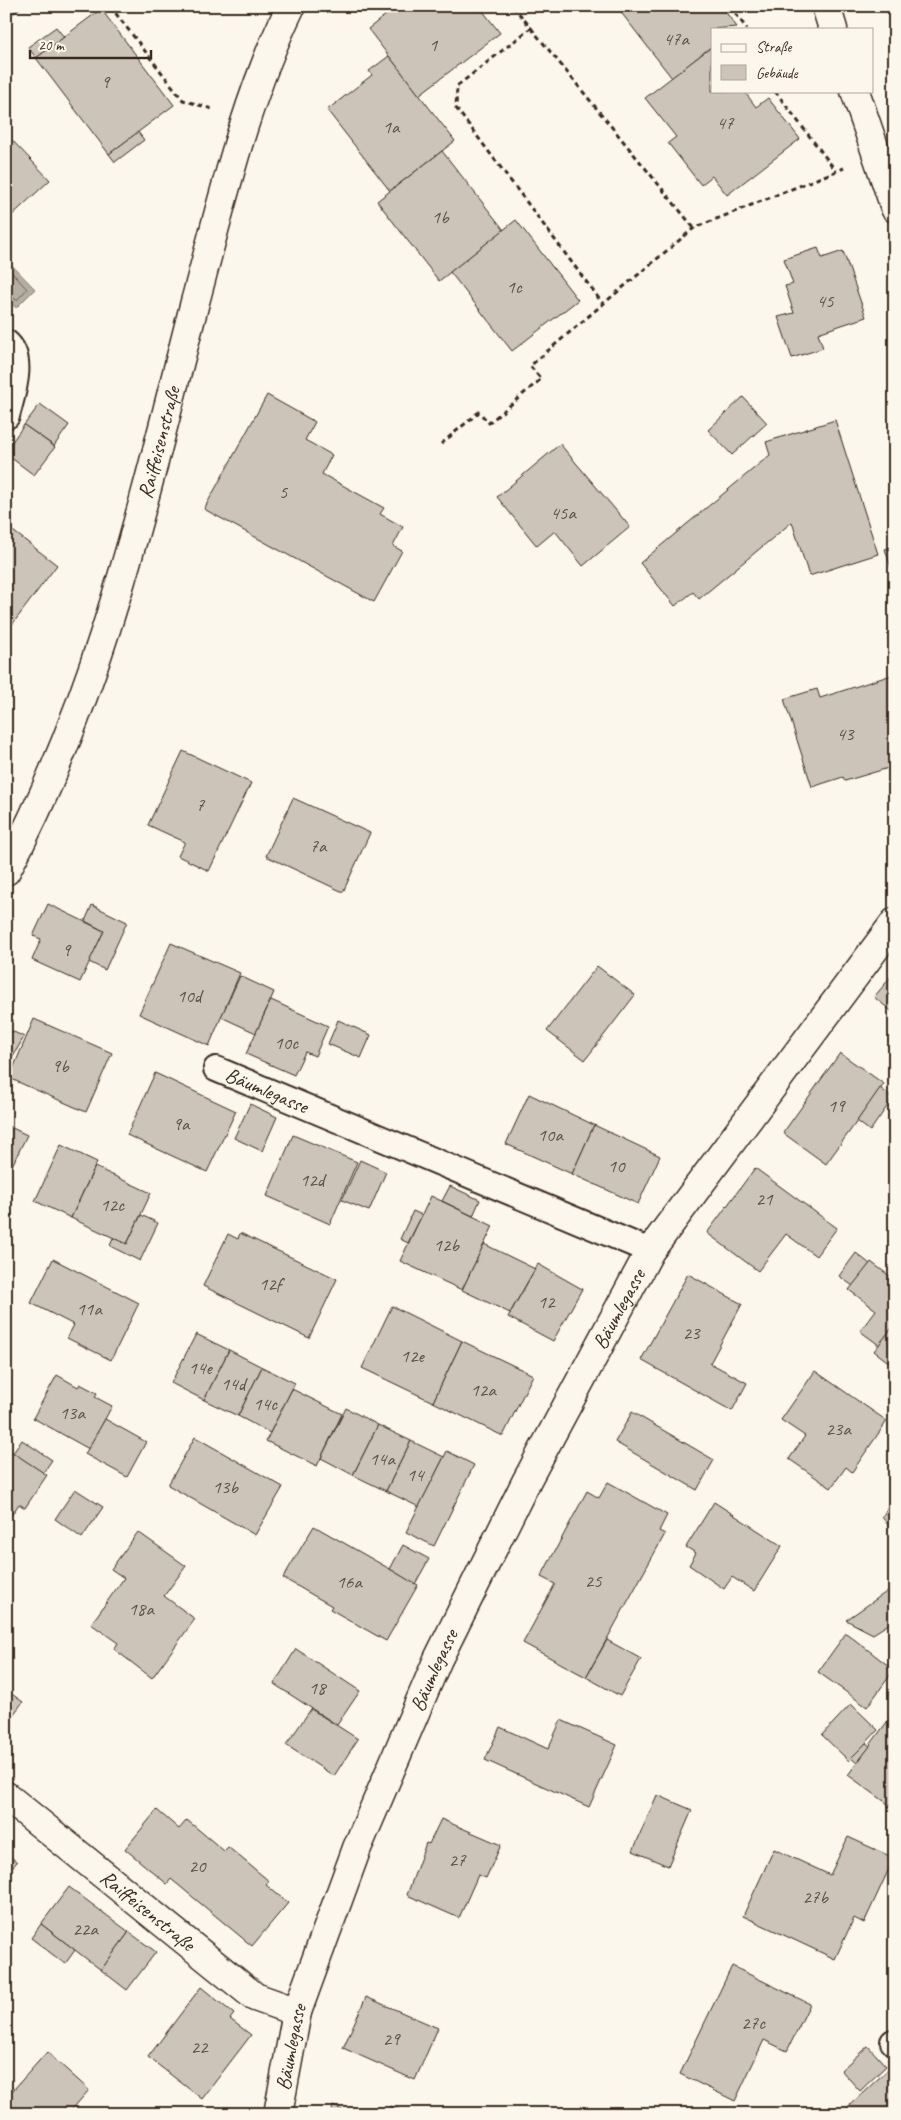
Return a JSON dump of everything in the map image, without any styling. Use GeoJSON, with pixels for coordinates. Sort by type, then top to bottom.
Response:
{"type":"FeatureCollection","features":[{"type":"Feature","properties":{"kind":"street","name":"Raiffeisenstraße"},"geometry":{"type":"LineString","coordinates":[[6,871],[52,774],[95,662],[133,538],[234,154],[262,73],[291,6]]}},
{"type":"Feature","properties":{"kind":"street"},"geometry":{"type":"LineString","coordinates":[[826,6],[833,28]]}},
{"type":"Feature","properties":{"kind":"street"},"geometry":{"type":"LineString","coordinates":[[855,92],[895,208]]}},
{"type":"Feature","properties":{"kind":"street","name":"Bäumlegasse"},"geometry":{"type":"LineString","coordinates":[[278,2114],[297,2012],[357,1848],[438,1659],[527,1480],[650,1251],[895,922]]}},
{"type":"Feature","properties":{"kind":"street","name":"Raiffeisenstraße"},"geometry":{"type":"LineString","coordinates":[[6,1796],[255,1997],[297,2012]]}},
{"type":"Feature","properties":{"kind":"lane"},"geometry":{"type":"LineString","coordinates":[[6,342],[10,346],[18,374],[7,416]]}},
{"type":"Feature","properties":{"kind":"lane","name":"Bäumlegasse"},"geometry":{"type":"LineString","coordinates":[[216,1069],[650,1251]]}},
{"type":"Feature","properties":{"kind":"path"},"geometry":{"type":"LineString","coordinates":[[110,6],[183,100],[212,109]]}},
{"type":"Feature","properties":{"kind":"path"},"geometry":{"type":"LineString","coordinates":[[513,6],[694,228]]}},
{"type":"Feature","properties":{"kind":"path"},"geometry":{"type":"LineString","coordinates":[[730,6],[746,28]]}},
{"type":"Feature","properties":{"kind":"path"},"geometry":{"type":"LineString","coordinates":[[530,28],[457,86],[456,108],[603,304]]}},
{"type":"Feature","properties":{"kind":"path"},"geometry":{"type":"LineString","coordinates":[[776,92],[836,171]]}},
{"type":"Feature","properties":{"kind":"path"},"geometry":{"type":"LineString","coordinates":[[441,444],[479,412],[489,423],[540,379],[530,366],[694,228],[844,168]]}},
{"type":"Feature","properties":{"kind":"water"},"geometry":{"type":"Polygon","coordinates":[[[6,259],[35,289],[16,308],[6,298],[6,259]]]}},
{"type":"Feature","properties":{"kind":"building"},"geometry":{"type":"Polygon","coordinates":[[[11,6],[23,6],[6,19],[6,10],[11,6]]]}},
{"type":"Feature","properties":{"kind":"building"},"geometry":{"type":"Polygon","coordinates":[[[397,6],[479,6],[500,33],[419,95],[368,29],[397,6]]]}},
{"type":"Feature","properties":{"kind":"building"},"geometry":{"type":"Polygon","coordinates":[[[616,6],[721,6],[737,27],[711,28],[711,47],[672,78],[616,6]]]}},
{"type":"Feature","properties":{"kind":"building"},"geometry":{"type":"Polygon","coordinates":[[[101,9],[174,105],[109,154],[36,58],[101,9]]]}},
{"type":"Feature","properties":{"kind":"building"},"geometry":{"type":"Polygon","coordinates":[[[56,27],[64,37],[36,58],[28,47],[56,27]]]}},
{"type":"Feature","properties":{"kind":"building"},"geometry":{"type":"Polygon","coordinates":[[[710,48],[711,92],[745,92],[756,107],[768,98],[800,139],[727,195],[712,176],[701,185],[668,143],[676,137],[645,98],[710,48]]]}},
{"type":"Feature","properties":{"kind":"building"},"geometry":{"type":"Polygon","coordinates":[[[389,56],[455,141],[390,191],[327,110],[372,75],[369,71],[389,56]]]}},
{"type":"Feature","properties":{"kind":"building"},"geometry":{"type":"Polygon","coordinates":[[[138,132],[144,140],[115,162],[109,154],[138,132]]]}},
{"type":"Feature","properties":{"kind":"building"},"geometry":{"type":"Polygon","coordinates":[[[10,138],[50,180],[8,219],[6,217],[6,142],[10,138]]]}},
{"type":"Feature","properties":{"kind":"building"},"geometry":{"type":"Polygon","coordinates":[[[442,151],[504,230],[439,281],[377,201],[442,151]]]}},
{"type":"Feature","properties":{"kind":"building"},"geometry":{"type":"Polygon","coordinates":[[[516,220],[578,300],[512,351],[450,272],[516,220]]]}},
{"type":"Feature","properties":{"kind":"building"},"geometry":{"type":"Polygon","coordinates":[[[818,248],[822,258],[843,251],[866,317],[818,333],[823,348],[792,358],[778,317],[794,313],[785,286],[793,284],[784,259],[818,248]]]}},
{"type":"Feature","properties":{"kind":"building"},"geometry":{"type":"Polygon","coordinates":[[[267,395],[315,422],[305,440],[332,455],[322,474],[384,508],[380,514],[403,527],[393,546],[402,551],[374,602],[204,509],[267,395]]]}},
{"type":"Feature","properties":{"kind":"building"},"geometry":{"type":"Polygon","coordinates":[[[743,397],[767,423],[732,455],[708,430],[743,397]]]}},
{"type":"Feature","properties":{"kind":"building"},"geometry":{"type":"Polygon","coordinates":[[[40,404],[69,425],[54,446],[24,425],[40,404]]]}},
{"type":"Feature","properties":{"kind":"building"},"geometry":{"type":"Polygon","coordinates":[[[835,420],[878,554],[809,576],[792,522],[699,599],[693,592],[675,606],[640,563],[770,455],[766,442],[835,420]]]}},
{"type":"Feature","properties":{"kind":"building"},"geometry":{"type":"Polygon","coordinates":[[[24,425],[55,447],[34,475],[6,454],[6,450],[24,425]]]}},
{"type":"Feature","properties":{"kind":"building"},"geometry":{"type":"Polygon","coordinates":[[[560,444],[630,527],[583,566],[555,531],[537,546],[497,497],[560,444]]]}},
{"type":"Feature","properties":{"kind":"building"},"geometry":{"type":"Polygon","coordinates":[[[9,528],[57,565],[8,630],[6,628],[6,532],[9,528]]]}},
{"type":"Feature","properties":{"kind":"building"},"geometry":{"type":"Polygon","coordinates":[[[895,546],[895,580],[885,549],[895,546]]]}},
{"type":"Feature","properties":{"kind":"building"},"geometry":{"type":"Polygon","coordinates":[[[895,674],[895,766],[845,781],[843,777],[812,787],[784,699],[817,689],[820,698],[895,674]]]}},
{"type":"Feature","properties":{"kind":"building"},"geometry":{"type":"Polygon","coordinates":[[[183,751],[251,783],[209,871],[178,856],[185,842],[148,825],[183,751]]]}},
{"type":"Feature","properties":{"kind":"building"},"geometry":{"type":"Polygon","coordinates":[[[293,798],[370,833],[343,892],[266,856],[293,798]]]}},
{"type":"Feature","properties":{"kind":"building"},"geometry":{"type":"Polygon","coordinates":[[[48,904],[104,931],[80,982],[32,960],[41,939],[33,936],[48,904]]]}},
{"type":"Feature","properties":{"kind":"building"},"geometry":{"type":"Polygon","coordinates":[[[92,905],[127,922],[105,970],[89,962],[104,931],[85,921],[92,905]]]}},
{"type":"Feature","properties":{"kind":"building"},"geometry":{"type":"Polygon","coordinates":[[[171,943],[240,973],[209,1046],[139,1014],[171,943]]]}},
{"type":"Feature","properties":{"kind":"building"},"geometry":{"type":"Polygon","coordinates":[[[597,966],[635,995],[585,1060],[547,1031],[597,966]]]}},
{"type":"Feature","properties":{"kind":"building"},"geometry":{"type":"Polygon","coordinates":[[[895,972],[895,1014],[874,997],[895,972]]]}},
{"type":"Feature","properties":{"kind":"building"},"geometry":{"type":"Polygon","coordinates":[[[240,976],[274,992],[256,1033],[221,1017],[240,976]]]}},
{"type":"Feature","properties":{"kind":"building"},"geometry":{"type":"Polygon","coordinates":[[[271,1000],[328,1026],[315,1056],[305,1052],[294,1075],[246,1054],[271,1000]]]}},
{"type":"Feature","properties":{"kind":"building"},"geometry":{"type":"Polygon","coordinates":[[[34,1019],[112,1053],[86,1112],[9,1078],[34,1019]]]}},
{"type":"Feature","properties":{"kind":"building"},"geometry":{"type":"Polygon","coordinates":[[[338,1020],[371,1035],[361,1058],[328,1044],[338,1020]]]}},
{"type":"Feature","properties":{"kind":"building"},"geometry":{"type":"Polygon","coordinates":[[[6,1028],[24,1037],[6,1068],[6,1028]]]}},
{"type":"Feature","properties":{"kind":"building"},"geometry":{"type":"Polygon","coordinates":[[[840,1053],[884,1084],[826,1164],[783,1133],[840,1053]]]}},
{"type":"Feature","properties":{"kind":"building"},"geometry":{"type":"Polygon","coordinates":[[[155,1073],[236,1111],[207,1172],[127,1135],[155,1073]]]}},
{"type":"Feature","properties":{"kind":"building"},"geometry":{"type":"Polygon","coordinates":[[[880,1088],[893,1098],[870,1131],[857,1121],[880,1088]]]}},
{"type":"Feature","properties":{"kind":"building"},"geometry":{"type":"Polygon","coordinates":[[[529,1094],[594,1125],[572,1174],[506,1144],[529,1094]]]}},
{"type":"Feature","properties":{"kind":"building"},"geometry":{"type":"Polygon","coordinates":[[[250,1104],[277,1117],[262,1151],[234,1138],[250,1104]]]}},
{"type":"Feature","properties":{"kind":"building"},"geometry":{"type":"Polygon","coordinates":[[[6,1125],[27,1135],[6,1178],[6,1125]]]}},
{"type":"Feature","properties":{"kind":"building"},"geometry":{"type":"Polygon","coordinates":[[[594,1125],[660,1156],[638,1204],[572,1174],[594,1125]]]}},
{"type":"Feature","properties":{"kind":"building"},"geometry":{"type":"Polygon","coordinates":[[[293,1135],[357,1162],[330,1224],[267,1196],[293,1135]]]}},
{"type":"Feature","properties":{"kind":"building"},"geometry":{"type":"Polygon","coordinates":[[[61,1145],[97,1162],[71,1218],[35,1201],[61,1145]]]}},
{"type":"Feature","properties":{"kind":"building"},"geometry":{"type":"Polygon","coordinates":[[[360,1160],[386,1172],[369,1211],[342,1200],[360,1160]]]}},
{"type":"Feature","properties":{"kind":"building"},"geometry":{"type":"Polygon","coordinates":[[[95,1167],[151,1193],[127,1244],[71,1218],[95,1167]]]}},
{"type":"Feature","properties":{"kind":"building"},"geometry":{"type":"Polygon","coordinates":[[[755,1168],[837,1228],[816,1256],[786,1234],[758,1271],[707,1233],[755,1168]]]}},
{"type":"Feature","properties":{"kind":"building"},"geometry":{"type":"Polygon","coordinates":[[[450,1186],[480,1200],[473,1216],[442,1201],[450,1186]]]}},
{"type":"Feature","properties":{"kind":"building"},"geometry":{"type":"Polygon","coordinates":[[[431,1196],[493,1226],[462,1290],[400,1261],[431,1196]]]}},
{"type":"Feature","properties":{"kind":"building"},"geometry":{"type":"Polygon","coordinates":[[[413,1211],[422,1215],[408,1243],[400,1239],[413,1211]]]}},
{"type":"Feature","properties":{"kind":"building"},"geometry":{"type":"Polygon","coordinates":[[[141,1215],[158,1223],[140,1261],[110,1246],[113,1238],[127,1244],[141,1215]]]}},
{"type":"Feature","properties":{"kind":"building"},"geometry":{"type":"Polygon","coordinates":[[[240,1233],[337,1279],[309,1338],[203,1286],[228,1234],[238,1239],[240,1233]]]}},
{"type":"Feature","properties":{"kind":"building"},"geometry":{"type":"Polygon","coordinates":[[[484,1244],[535,1269],[510,1313],[462,1290],[484,1244]]]}},
{"type":"Feature","properties":{"kind":"building"},"geometry":{"type":"Polygon","coordinates":[[[856,1253],[870,1264],[853,1286],[839,1276],[856,1253]]]}},
{"type":"Feature","properties":{"kind":"building"},"geometry":{"type":"Polygon","coordinates":[[[53,1259],[139,1303],[111,1360],[67,1338],[74,1325],[31,1303],[53,1259]]]}},
{"type":"Feature","properties":{"kind":"building"},"geometry":{"type":"Polygon","coordinates":[[[871,1262],[895,1280],[895,1324],[879,1345],[860,1331],[876,1310],[849,1290],[871,1262]]]}},
{"type":"Feature","properties":{"kind":"building"},"geometry":{"type":"Polygon","coordinates":[[[538,1264],[582,1289],[553,1341],[508,1317],[538,1264]]]}},
{"type":"Feature","properties":{"kind":"building"},"geometry":{"type":"Polygon","coordinates":[[[688,1274],[742,1304],[710,1363],[747,1383],[732,1411],[641,1360],[688,1274]]]}},
{"type":"Feature","properties":{"kind":"building"},"geometry":{"type":"Polygon","coordinates":[[[392,1306],[462,1341],[433,1402],[362,1368],[392,1306]]]}},
{"type":"Feature","properties":{"kind":"building"},"geometry":{"type":"Polygon","coordinates":[[[895,1324],[895,1367],[874,1351],[895,1324]]]}},
{"type":"Feature","properties":{"kind":"building"},"geometry":{"type":"Polygon","coordinates":[[[196,1334],[229,1350],[204,1400],[171,1383],[196,1334]]]}},
{"type":"Feature","properties":{"kind":"building"},"geometry":{"type":"Polygon","coordinates":[[[462,1341],[533,1375],[503,1436],[433,1402],[462,1341]]]}},
{"type":"Feature","properties":{"kind":"building"},"geometry":{"type":"Polygon","coordinates":[[[229,1350],[262,1367],[238,1416],[204,1400],[229,1350]]]}},
{"type":"Feature","properties":{"kind":"building"},"geometry":{"type":"Polygon","coordinates":[[[262,1367],[295,1383],[270,1433],[238,1416],[262,1367]]]}},
{"type":"Feature","properties":{"kind":"building"},"geometry":{"type":"Polygon","coordinates":[[[815,1371],[887,1421],[852,1472],[846,1467],[831,1488],[789,1459],[805,1436],[781,1420],[815,1371]]]}},
{"type":"Feature","properties":{"kind":"building"},"geometry":{"type":"Polygon","coordinates":[[[57,1375],[78,1387],[80,1384],[97,1393],[95,1397],[112,1406],[89,1449],[33,1418],[57,1375]]]}},
{"type":"Feature","properties":{"kind":"building"},"geometry":{"type":"Polygon","coordinates":[[[292,1389],[342,1414],[317,1466],[266,1441],[292,1389]]]}},
{"type":"Feature","properties":{"kind":"building"},"geometry":{"type":"Polygon","coordinates":[[[346,1408],[378,1425],[353,1475],[321,1458],[346,1408]]]}},
{"type":"Feature","properties":{"kind":"building"},"geometry":{"type":"Polygon","coordinates":[[[632,1412],[714,1460],[697,1490],[615,1442],[632,1412]]]}},
{"type":"Feature","properties":{"kind":"building"},"geometry":{"type":"Polygon","coordinates":[[[105,1419],[146,1442],[127,1477],[85,1454],[105,1419]]]}},
{"type":"Feature","properties":{"kind":"building"},"geometry":{"type":"Polygon","coordinates":[[[378,1425],[411,1441],[386,1491],[353,1475],[378,1425]]]}},
{"type":"Feature","properties":{"kind":"building"},"geometry":{"type":"Polygon","coordinates":[[[195,1437],[283,1487],[255,1535],[168,1485],[195,1437]]]}},
{"type":"Feature","properties":{"kind":"building"},"geometry":{"type":"Polygon","coordinates":[[[22,1440],[52,1460],[43,1473],[13,1453],[22,1440]]]}},
{"type":"Feature","properties":{"kind":"building"},"geometry":{"type":"Polygon","coordinates":[[[411,1441],[444,1457],[419,1507],[386,1491],[411,1441]]]}},
{"type":"Feature","properties":{"kind":"building"},"geometry":{"type":"Polygon","coordinates":[[[9,1450],[47,1475],[25,1508],[19,1504],[6,1523],[6,1455],[9,1450]]]}},
{"type":"Feature","properties":{"kind":"building"},"geometry":{"type":"Polygon","coordinates":[[[447,1451],[474,1465],[434,1546],[406,1532],[447,1451]]]}},
{"type":"Feature","properties":{"kind":"building"},"geometry":{"type":"Polygon","coordinates":[[[608,1482],[667,1515],[659,1531],[665,1534],[586,1677],[523,1643],[555,1584],[541,1577],[587,1491],[599,1498],[608,1482]]]}},
{"type":"Feature","properties":{"kind":"building"},"geometry":{"type":"Polygon","coordinates":[[[75,1489],[103,1507],[82,1538],[55,1519],[75,1489]]]}},
{"type":"Feature","properties":{"kind":"building"},"geometry":{"type":"Polygon","coordinates":[[[895,1496],[895,1534],[882,1517],[895,1496]]]}},
{"type":"Feature","properties":{"kind":"building"},"geometry":{"type":"Polygon","coordinates":[[[714,1502],[782,1546],[754,1591],[732,1577],[724,1589],[689,1565],[696,1553],[686,1547],[714,1502]]]}},
{"type":"Feature","properties":{"kind":"building"},"geometry":{"type":"Polygon","coordinates":[[[314,1526],[418,1585],[386,1641],[330,1609],[332,1606],[283,1578],[314,1526]]]}},
{"type":"Feature","properties":{"kind":"building"},"geometry":{"type":"Polygon","coordinates":[[[138,1532],[186,1566],[164,1596],[195,1619],[152,1678],[114,1649],[118,1643],[91,1624],[124,1578],[111,1569],[138,1532]]]}},
{"type":"Feature","properties":{"kind":"building"},"geometry":{"type":"Polygon","coordinates":[[[403,1545],[429,1559],[415,1584],[390,1569],[403,1545]]]}},
{"type":"Feature","properties":{"kind":"building"},"geometry":{"type":"Polygon","coordinates":[[[895,1586],[895,1620],[873,1634],[846,1620],[895,1586]]]}},
{"type":"Feature","properties":{"kind":"building"},"geometry":{"type":"Polygon","coordinates":[[[846,1633],[894,1670],[867,1707],[818,1672],[846,1633]]]}},
{"type":"Feature","properties":{"kind":"building"},"geometry":{"type":"Polygon","coordinates":[[[607,1640],[641,1659],[620,1696],[586,1677],[607,1640]]]}},
{"type":"Feature","properties":{"kind":"building"},"geometry":{"type":"Polygon","coordinates":[[[296,1649],[360,1691],[337,1725],[274,1684],[296,1649]]]}},
{"type":"Feature","properties":{"kind":"building"},"geometry":{"type":"Polygon","coordinates":[[[6,1690],[23,1702],[6,1724],[6,1690]]]}},
{"type":"Feature","properties":{"kind":"building"},"geometry":{"type":"Polygon","coordinates":[[[851,1704],[878,1730],[849,1761],[822,1735],[851,1704]]]}},
{"type":"Feature","properties":{"kind":"building"},"geometry":{"type":"Polygon","coordinates":[[[311,1709],[358,1739],[334,1776],[286,1745],[311,1709]]]}},
{"type":"Feature","properties":{"kind":"building"},"geometry":{"type":"Polygon","coordinates":[[[895,1711],[895,1809],[848,1775],[895,1711]]]}},
{"type":"Feature","properties":{"kind":"building"},"geometry":{"type":"Polygon","coordinates":[[[561,1720],[617,1745],[589,1807],[485,1760],[500,1727],[548,1749],[561,1720]]]}},
{"type":"Feature","properties":{"kind":"building"},"geometry":{"type":"Polygon","coordinates":[[[866,1743],[870,1746],[857,1763],[851,1758],[866,1743]]]}},
{"type":"Feature","properties":{"kind":"building"},"geometry":{"type":"Polygon","coordinates":[[[657,1795],[692,1810],[668,1866],[633,1851],[657,1795]]]}},
{"type":"Feature","properties":{"kind":"building"},"geometry":{"type":"Polygon","coordinates":[[[157,1810],[179,1829],[187,1820],[224,1851],[228,1847],[269,1881],[266,1885],[288,1903],[252,1946],[171,1879],[167,1884],[125,1849],[157,1810]]]}},
{"type":"Feature","properties":{"kind":"building"},"geometry":{"type":"Polygon","coordinates":[[[441,1819],[501,1845],[486,1878],[478,1875],[459,1918],[407,1895],[426,1843],[429,1844],[441,1819]]]}},
{"type":"Feature","properties":{"kind":"building"},"geometry":{"type":"Polygon","coordinates":[[[848,1837],[894,1858],[864,1923],[854,1918],[835,1959],[743,1916],[774,1849],[830,1875],[848,1837]]]}},
{"type":"Feature","properties":{"kind":"building"},"geometry":{"type":"Polygon","coordinates":[[[6,1853],[17,1862],[6,1874],[6,1853]]]}},
{"type":"Feature","properties":{"kind":"building"},"geometry":{"type":"Polygon","coordinates":[[[69,1887],[129,1932],[101,1970],[41,1924],[69,1887]]]}},
{"type":"Feature","properties":{"kind":"building"},"geometry":{"type":"Polygon","coordinates":[[[41,1924],[75,1950],[65,1964],[31,1938],[41,1924]]]}},
{"type":"Feature","properties":{"kind":"building"},"geometry":{"type":"Polygon","coordinates":[[[129,1932],[156,1952],[127,1990],[101,1970],[129,1932]]]}},
{"type":"Feature","properties":{"kind":"building"},"geometry":{"type":"Polygon","coordinates":[[[732,1966],[810,2004],[787,2051],[764,2040],[735,2101],[680,2074],[732,1966]]]}},
{"type":"Feature","properties":{"kind":"building"},"geometry":{"type":"Polygon","coordinates":[[[201,1987],[234,2014],[230,2019],[251,2035],[202,2099],[148,2057],[201,1987]]]}},
{"type":"Feature","properties":{"kind":"building"},"geometry":{"type":"Polygon","coordinates":[[[366,1997],[438,2028],[415,2080],[343,2048],[366,1997]]]}},
{"type":"Feature","properties":{"kind":"building"},"geometry":{"type":"Polygon","coordinates":[[[868,2046],[886,2066],[860,2091],[841,2070],[868,2046]]]}},
{"type":"Feature","properties":{"kind":"building"},"geometry":{"type":"Polygon","coordinates":[[[47,2052],[89,2090],[68,2114],[8,2114],[6,2112],[6,2098],[47,2052]]]}},
{"type":"Feature","properties":{"kind":"building"},"geometry":{"type":"Polygon","coordinates":[[[892,2066],[895,2069],[895,2114],[840,2114],[892,2066]]]}},
{"type":"Feature","properties":{"kind":"building"},"geometry":{"type":"Polygon","coordinates":[[[333,2106],[351,2114],[331,2114],[333,2106]]]}},
{"type":"Feature","properties":{"kind":"building"},"geometry":{"type":"Polygon","coordinates":[[[391,2106],[409,2114],[388,2114],[391,2106]]]}}]}
